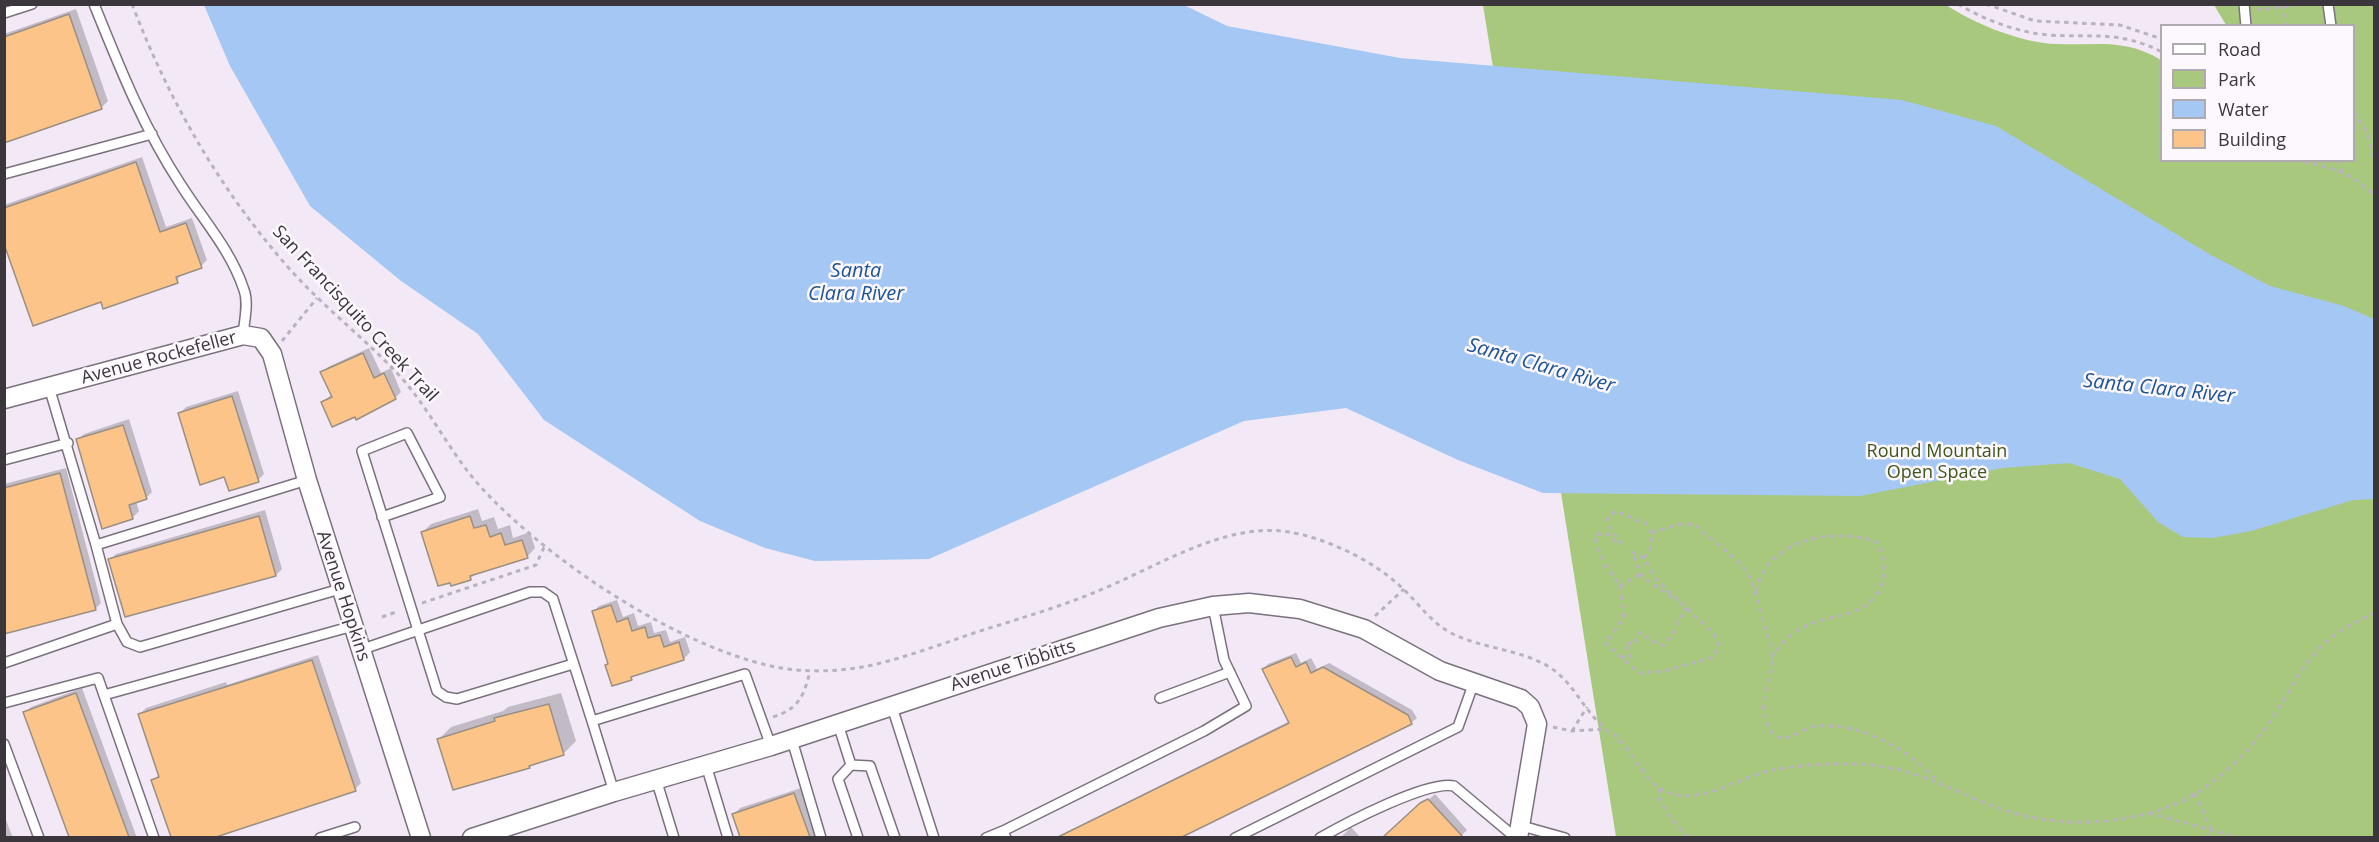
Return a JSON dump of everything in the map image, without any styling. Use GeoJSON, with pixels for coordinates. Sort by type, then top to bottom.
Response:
{"type":"FeatureCollection","features":[{"type":"Feature","properties":{"kind":"street","name":"Avenue Rockefeller"},"geometry":{"type":"LineString","coordinates":[[6,394],[49,387],[243,335],[261,338],[272,354]]}},
{"type":"Feature","properties":{"kind":"street","name":"Avenue Hopkins"},"geometry":{"type":"LineString","coordinates":[[272,354],[340,589],[421,837]]}},
{"type":"Feature","properties":{"kind":"street","name":"Avenue Tibbitts"},"geometry":{"type":"LineString","coordinates":[[472,837],[656,779],[792,740],[1159,618],[1213,606],[1250,603],[1299,609],[1364,628],[1440,671],[1521,699],[1530,707],[1537,724],[1518,834]]}},
{"type":"Feature","properties":{"kind":"lane"},"geometry":{"type":"LineString","coordinates":[[4,13],[32,4]]}},
{"type":"Feature","properties":{"kind":"lane"},"geometry":{"type":"LineString","coordinates":[[94,4],[122,74],[152,134],[180,185],[228,251],[246,293],[243,335]]}},
{"type":"Feature","properties":{"kind":"lane"},"geometry":{"type":"LineString","coordinates":[[2328,4],[2331,24]]}},
{"type":"Feature","properties":{"kind":"lane"},"geometry":{"type":"LineString","coordinates":[[2244,8],[2246,24]]}},
{"type":"Feature","properties":{"kind":"lane"},"geometry":{"type":"LineString","coordinates":[[4,174],[152,134]]}},
{"type":"Feature","properties":{"kind":"lane"},"geometry":{"type":"LineString","coordinates":[[49,387],[68,443],[117,624],[127,642],[140,647],[340,589]]}},
{"type":"Feature","properties":{"kind":"lane"},"geometry":{"type":"LineString","coordinates":[[382,516],[440,497],[407,433],[362,450],[382,516],[437,691],[446,697],[457,699],[573,664]]}},
{"type":"Feature","properties":{"kind":"lane"},"geometry":{"type":"LineString","coordinates":[[4,460],[68,443]]}},
{"type":"Feature","properties":{"kind":"lane"},"geometry":{"type":"LineString","coordinates":[[96,545],[307,480]]}},
{"type":"Feature","properties":{"kind":"lane"},"geometry":{"type":"LineString","coordinates":[[360,650],[530,592],[543,592],[553,599],[614,792]]}},
{"type":"Feature","properties":{"kind":"lane"},"geometry":{"type":"LineString","coordinates":[[986,837],[1004,834],[1204,731],[1246,706],[1224,660],[1213,606]]}},
{"type":"Feature","properties":{"kind":"lane"},"geometry":{"type":"LineString","coordinates":[[4,663],[117,624]]}},
{"type":"Feature","properties":{"kind":"lane"},"geometry":{"type":"LineString","coordinates":[[104,695],[352,626]]}},
{"type":"Feature","properties":{"kind":"lane"},"geometry":{"type":"LineString","coordinates":[[1160,698],[1230,672]]}},
{"type":"Feature","properties":{"kind":"lane"},"geometry":{"type":"LineString","coordinates":[[592,722],[745,674],[771,746]]}},
{"type":"Feature","properties":{"kind":"lane"},"geometry":{"type":"LineString","coordinates":[[4,703],[98,678],[154,837]]}},
{"type":"Feature","properties":{"kind":"lane"},"geometry":{"type":"LineString","coordinates":[[1235,837],[1458,728],[1473,684]]}},
{"type":"Feature","properties":{"kind":"lane"},"geometry":{"type":"LineString","coordinates":[[892,706],[934,837]]}},
{"type":"Feature","properties":{"kind":"lane"},"geometry":{"type":"LineString","coordinates":[[838,724],[851,765]]}},
{"type":"Feature","properties":{"kind":"lane"},"geometry":{"type":"LineString","coordinates":[[792,740],[821,837]]}},
{"type":"Feature","properties":{"kind":"lane"},"geometry":{"type":"LineString","coordinates":[[4,744],[39,837]]}},
{"type":"Feature","properties":{"kind":"lane"},"geometry":{"type":"LineString","coordinates":[[706,765],[728,837]]}},
{"type":"Feature","properties":{"kind":"lane"},"geometry":{"type":"LineString","coordinates":[[851,765],[838,779],[858,837]]}},
{"type":"Feature","properties":{"kind":"lane"},"geometry":{"type":"LineString","coordinates":[[851,765],[870,766],[895,837]]}},
{"type":"Feature","properties":{"kind":"lane"},"geometry":{"type":"LineString","coordinates":[[656,779],[674,837]]}},
{"type":"Feature","properties":{"kind":"lane"},"geometry":{"type":"LineString","coordinates":[[1320,837],[1423,790],[1446,784],[1455,786],[1500,827],[1518,834],[1565,837]]}},
{"type":"Feature","properties":{"kind":"lane"},"geometry":{"type":"LineString","coordinates":[[320,837],[354,827]]}},
{"type":"Feature","properties":{"kind":"path","name":"San Francisquito Creek Trail"},"geometry":{"type":"LineString","coordinates":[[132,4],[180,113],[215,174],[246,216],[317,298],[402,379],[430,412],[476,481],[504,511],[596,583],[708,645],[744,659]]}},
{"type":"Feature","properties":{"kind":"path"},"geometry":{"type":"LineString","coordinates":[[1958,4],[2031,33],[2109,35],[2136,41],[2160,51]]}},
{"type":"Feature","properties":{"kind":"path"},"geometry":{"type":"LineString","coordinates":[[1986,4],[2035,21],[2120,25],[2160,38]]}},
{"type":"Feature","properties":{"kind":"path"},"geometry":{"type":"LineString","coordinates":[[2244,8],[2306,4]]}},
{"type":"Feature","properties":{"kind":"path"},"geometry":{"type":"LineString","coordinates":[[2282,6],[2286,24]]}},
{"type":"Feature","properties":{"kind":"path"},"geometry":{"type":"LineString","coordinates":[[2355,113],[2367,131],[2374,158]]}},
{"type":"Feature","properties":{"kind":"path"},"geometry":{"type":"LineString","coordinates":[[2306,162],[2342,172],[2374,195]]}},
{"type":"Feature","properties":{"kind":"path"},"geometry":{"type":"LineString","coordinates":[[2339,162],[2342,172]]}},
{"type":"Feature","properties":{"kind":"path"},"geometry":{"type":"LineString","coordinates":[[272,354],[317,298]]}},
{"type":"Feature","properties":{"kind":"path"},"geometry":{"type":"LineString","coordinates":[[1619,656],[1631,657],[1624,643],[1634,644],[1640,632],[1654,642],[1664,645],[1673,634],[1678,619],[1687,611],[1684,605],[1661,592],[1641,574],[1632,552],[1644,558],[1657,580],[1684,605],[1714,634],[1719,646],[1714,657],[1664,672],[1639,673],[1619,656],[1605,643],[1624,618],[1620,586],[1612,578],[1595,539],[1602,533],[1608,534],[1618,544],[1621,543],[1611,529],[1607,518],[1614,512],[1621,512],[1630,520],[1645,522],[1652,532],[1650,550],[1644,558]]}},
{"type":"Feature","properties":{"kind":"path"},"geometry":{"type":"LineString","coordinates":[[1652,532],[1689,523],[1697,526],[1743,566],[1752,577],[1772,657]]}},
{"type":"Feature","properties":{"kind":"path"},"geometry":{"type":"LineString","coordinates":[[1756,592],[1759,579],[1767,564],[1780,552],[1805,541],[1838,534],[1857,535],[1877,542],[1886,567],[1882,588],[1856,611],[1801,628],[1780,644],[1772,657],[1763,705],[1764,718],[1770,731],[1779,737],[1788,738],[1817,726],[1855,732],[1898,748],[1921,764],[1936,780]]}},
{"type":"Feature","properties":{"kind":"path"},"geometry":{"type":"LineString","coordinates":[[382,617],[536,565],[545,545]]}},
{"type":"Feature","properties":{"kind":"path"},"geometry":{"type":"LineString","coordinates":[[1620,586],[1641,574]]}},
{"type":"Feature","properties":{"kind":"path"},"geometry":{"type":"LineString","coordinates":[[1364,628],[1404,589]]}},
{"type":"Feature","properties":{"kind":"path"},"geometry":{"type":"LineString","coordinates":[[1606,729],[1572,731],[1587,707],[1606,729],[1617,736],[1636,764],[1660,789],[1686,797],[1699,796],[1745,777],[1772,770],[1852,764],[1885,766],[1936,780],[2004,810],[2056,821],[2116,820],[2178,803],[2220,774],[2261,734],[2296,677],[2322,645],[2345,628],[2374,613]]}},
{"type":"Feature","properties":{"kind":"path"},"geometry":{"type":"LineString","coordinates":[[762,721],[791,711],[797,705],[810,671]]}},
{"type":"Feature","properties":{"kind":"path"},"geometry":{"type":"LineString","coordinates":[[1660,789],[1658,795],[1662,805],[1674,823],[1689,837]]}},
{"type":"Feature","properties":{"kind":"path"},"geometry":{"type":"LineString","coordinates":[[2194,793],[2211,828],[2207,837]]}},
{"type":"Feature","properties":{"kind":"path"},"geometry":{"type":"LineString","coordinates":[[2148,813],[2240,837]]}},
{"type":"Feature","properties":{"kind":"green space","name":"Round Mountain Open Space"},"geometry":{"type":"Polygon","coordinates":[[[1483,5],[1946,5],[1980,24],[2005,34],[2044,43],[2118,45],[2146,52],[2160,59],[2160,162],[2355,162],[2355,24],[2225,24],[2214,5],[2374,5],[2374,837],[1616,837],[1483,5]]]}},
{"type":"Feature","properties":{"kind":"water","name":"Santa Clara River"},"geometry":{"type":"Polygon","coordinates":[[[204,5],[1184,5],[1227,26],[1400,58],[1902,100],[1996,126],[2211,255],[2270,286],[2344,306],[2374,319],[2374,499],[2353,500],[2251,531],[2213,538],[2183,537],[2158,522],[2120,479],[2069,463],[2002,468],[1860,496],[1543,493],[1458,460],[1346,408],[1244,421],[929,559],[815,561],[765,548],[700,521],[544,420],[478,334],[401,281],[310,206],[230,66],[204,5]]]}},
{"type":"Feature","properties":{"kind":"building"},"geometry":{"type":"Polygon","coordinates":[[[69,14],[102,109],[4,143],[4,37],[69,14]]]}},
{"type":"Feature","properties":{"kind":"building"},"geometry":{"type":"Polygon","coordinates":[[[136,162],[160,232],[186,223],[202,268],[176,277],[178,283],[103,309],[101,302],[33,326],[4,244],[4,208],[136,162]]]}},
{"type":"Feature","properties":{"kind":"building"},"geometry":{"type":"Polygon","coordinates":[[[363,353],[374,378],[384,373],[396,399],[356,420],[355,417],[332,427],[321,402],[332,397],[320,372],[363,353]]]}},
{"type":"Feature","properties":{"kind":"building"},"geometry":{"type":"Polygon","coordinates":[[[232,396],[259,482],[229,491],[224,477],[200,485],[178,413],[232,396]]]}},
{"type":"Feature","properties":{"kind":"building"},"geometry":{"type":"Polygon","coordinates":[[[123,425],[147,499],[129,505],[133,519],[102,529],[76,439],[123,425]]]}},
{"type":"Feature","properties":{"kind":"building"},"geometry":{"type":"Polygon","coordinates":[[[60,473],[96,610],[4,634],[4,488],[60,473]]]}},
{"type":"Feature","properties":{"kind":"building"},"geometry":{"type":"Polygon","coordinates":[[[259,516],[276,576],[125,617],[108,559],[259,516]]]}},
{"type":"Feature","properties":{"kind":"building"},"geometry":{"type":"Polygon","coordinates":[[[470,516],[474,528],[486,525],[490,537],[501,533],[505,545],[522,540],[528,558],[470,576],[471,580],[451,586],[450,583],[438,586],[421,532],[470,516]]]}},
{"type":"Feature","properties":{"kind":"building"},"geometry":{"type":"Polygon","coordinates":[[[611,605],[617,622],[628,618],[632,631],[645,627],[648,638],[660,635],[664,647],[679,642],[684,660],[631,677],[632,680],[612,686],[605,665],[608,664],[592,611],[611,605]]]}},
{"type":"Feature","properties":{"kind":"building"},"geometry":{"type":"Polygon","coordinates":[[[1291,657],[1296,667],[1306,662],[1311,673],[1323,667],[1408,715],[1412,724],[1182,837],[1058,837],[1289,723],[1262,669],[1291,657]]]}},
{"type":"Feature","properties":{"kind":"building"},"geometry":{"type":"Polygon","coordinates":[[[312,660],[356,791],[216,837],[171,837],[151,780],[159,777],[138,714],[312,660]]]}},
{"type":"Feature","properties":{"kind":"building"},"geometry":{"type":"Polygon","coordinates":[[[76,693],[129,837],[69,837],[23,712],[76,693]]]}},
{"type":"Feature","properties":{"kind":"building"},"geometry":{"type":"Polygon","coordinates":[[[549,704],[564,755],[529,766],[530,768],[453,790],[437,739],[495,721],[494,718],[549,704]]]}},
{"type":"Feature","properties":{"kind":"building"},"geometry":{"type":"Polygon","coordinates":[[[794,793],[810,837],[740,837],[732,814],[794,793]]]}},
{"type":"Feature","properties":{"kind":"building"},"geometry":{"type":"Polygon","coordinates":[[[1428,799],[1463,837],[1383,837],[1420,803],[1428,799]]]}}]}
